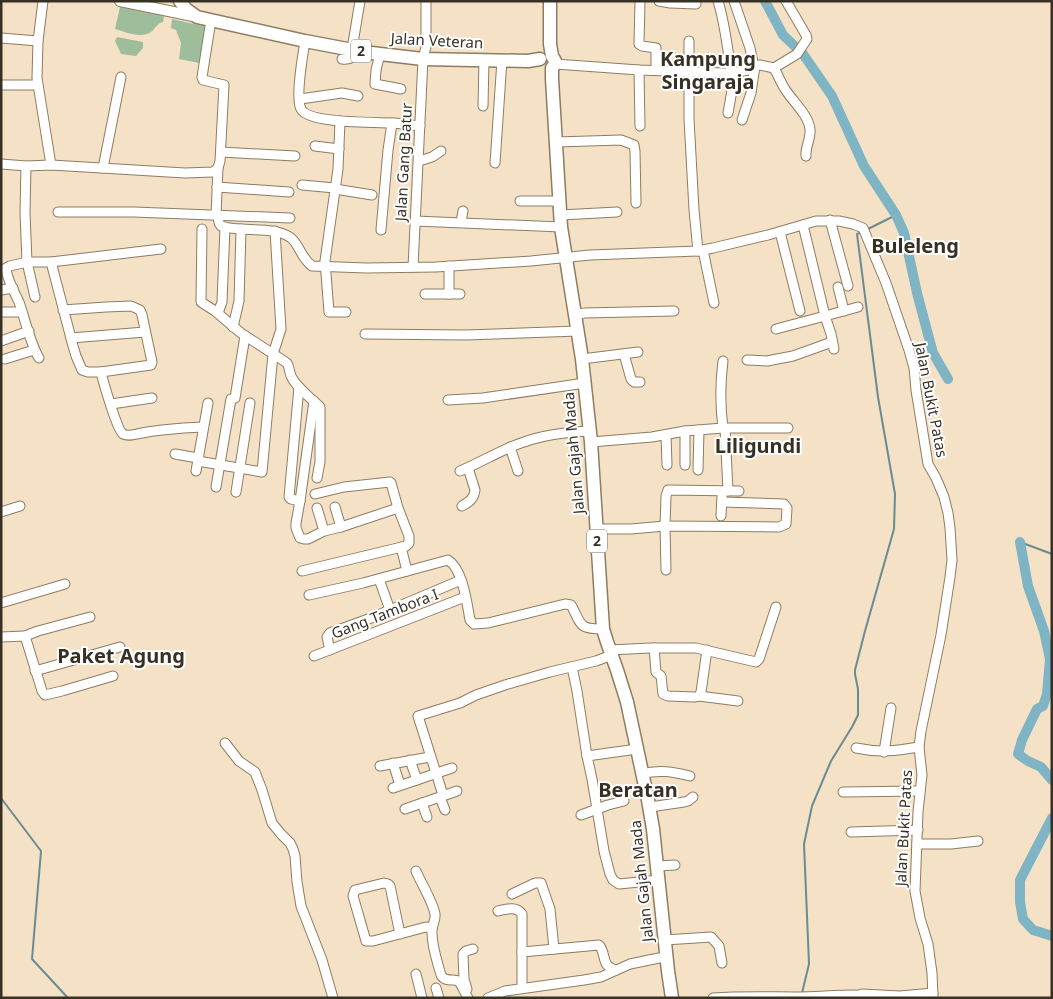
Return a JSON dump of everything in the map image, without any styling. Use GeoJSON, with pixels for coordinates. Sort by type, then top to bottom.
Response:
{"type":"FeatureCollection","features":[{"type":"Feature","properties":{"kind":"highway"},"geometry":{"type":"LineString","coordinates":[[180,1],[186,10],[197,17]]}},
{"type":"Feature","properties":{"kind":"highway","name":"Jalan Gajah Mada"},"geometry":{"type":"LineString","coordinates":[[550,1],[546,62],[556,142],[560,221],[585,383],[603,629],[626,702],[654,828],[672,998]]}},
{"type":"Feature","properties":{"kind":"highway","name":"Jalan Veteran"},"geometry":{"type":"LineString","coordinates":[[197,17],[305,41],[423,60],[546,62]]}},
{"type":"Feature","properties":{"kind":"main road","name":"Jalan Veteran"},"geometry":{"type":"LineString","coordinates":[[120,1],[197,17]]}},
{"type":"Feature","properties":{"kind":"main road"},"geometry":{"type":"LineString","coordinates":[[132,4],[148,1]]}},
{"type":"Feature","properties":{"kind":"street"},"geometry":{"type":"LineString","coordinates":[[43,1],[38,40],[37,86],[51,165]]}},
{"type":"Feature","properties":{"kind":"street"},"geometry":{"type":"LineString","coordinates":[[342,59],[348,60],[355,55],[360,1]]}},
{"type":"Feature","properties":{"kind":"street","name":"Jalan Gang Batur"},"geometry":{"type":"LineString","coordinates":[[413,267],[423,60],[426,47],[426,1]]}},
{"type":"Feature","properties":{"kind":"street"},"geometry":{"type":"LineString","coordinates":[[640,1],[639,44],[656,48],[656,70]]}},
{"type":"Feature","properties":{"kind":"street"},"geometry":{"type":"LineString","coordinates":[[660,1],[696,4]]}},
{"type":"Feature","properties":{"kind":"street"},"geometry":{"type":"LineString","coordinates":[[718,1],[733,73],[728,113]]}},
{"type":"Feature","properties":{"kind":"street"},"geometry":{"type":"LineString","coordinates":[[734,1],[754,66],[751,93],[742,120]]}},
{"type":"Feature","properties":{"kind":"street"},"geometry":{"type":"LineString","coordinates":[[546,62],[639,70],[733,73],[749,70],[754,66],[760,65],[774,68],[797,54],[807,40],[786,1]]}},
{"type":"Feature","properties":{"kind":"street"},"geometry":{"type":"LineString","coordinates":[[211,20],[202,77],[203,80],[224,85],[221,152],[217,187],[217,215],[218,223],[221,226],[225,228],[274,231],[291,238],[307,262],[312,266],[366,268],[449,266],[566,258]]}},
{"type":"Feature","properties":{"kind":"street"},"geometry":{"type":"LineString","coordinates":[[1,38],[38,40]]}},
{"type":"Feature","properties":{"kind":"street"},"geometry":{"type":"LineString","coordinates":[[305,41],[300,79],[300,108],[307,115],[340,121],[420,126]]}},
{"type":"Feature","properties":{"kind":"street"},"geometry":{"type":"LineString","coordinates":[[690,41],[689,119],[694,210],[700,250],[714,303]]}},
{"type":"Feature","properties":{"kind":"street"},"geometry":{"type":"LineString","coordinates":[[380,54],[375,84],[402,89]]}},
{"type":"Feature","properties":{"kind":"street"},"geometry":{"type":"LineString","coordinates":[[483,106],[484,60]]}},
{"type":"Feature","properties":{"kind":"street"},"geometry":{"type":"LineString","coordinates":[[495,163],[502,60]]}},
{"type":"Feature","properties":{"kind":"street"},"geometry":{"type":"LineString","coordinates":[[774,68],[784,88],[804,115],[810,127],[810,139],[806,156]]}},
{"type":"Feature","properties":{"kind":"street"},"geometry":{"type":"LineString","coordinates":[[639,70],[640,126]]}},
{"type":"Feature","properties":{"kind":"street"},"geometry":{"type":"LineString","coordinates":[[103,168],[121,77]]}},
{"type":"Feature","properties":{"kind":"street"},"geometry":{"type":"LineString","coordinates":[[1,85],[37,86]]}},
{"type":"Feature","properties":{"kind":"street"},"geometry":{"type":"LineString","coordinates":[[300,99],[342,93],[358,96]]}},
{"type":"Feature","properties":{"kind":"street"},"geometry":{"type":"LineString","coordinates":[[340,121],[338,169],[325,267],[329,312],[346,312]]}},
{"type":"Feature","properties":{"kind":"street"},"geometry":{"type":"LineString","coordinates":[[381,230],[392,123]]}},
{"type":"Feature","properties":{"kind":"street"},"geometry":{"type":"LineString","coordinates":[[556,142],[621,140],[634,144],[636,202]]}},
{"type":"Feature","properties":{"kind":"street"},"geometry":{"type":"LineString","coordinates":[[315,146],[339,149]]}},
{"type":"Feature","properties":{"kind":"street"},"geometry":{"type":"LineString","coordinates":[[419,161],[432,157],[442,151]]}},
{"type":"Feature","properties":{"kind":"street"},"geometry":{"type":"LineString","coordinates":[[221,152],[295,156]]}},
{"type":"Feature","properties":{"kind":"street"},"geometry":{"type":"LineString","coordinates":[[1,164],[193,173],[213,172],[218,168]]}},
{"type":"Feature","properties":{"kind":"street"},"geometry":{"type":"LineString","coordinates":[[26,166],[27,262],[35,298]]}},
{"type":"Feature","properties":{"kind":"street"},"geometry":{"type":"LineString","coordinates":[[302,184],[372,195]]}},
{"type":"Feature","properties":{"kind":"street"},"geometry":{"type":"LineString","coordinates":[[217,187],[289,192]]}},
{"type":"Feature","properties":{"kind":"street"},"geometry":{"type":"LineString","coordinates":[[520,201],[559,201]]}},
{"type":"Feature","properties":{"kind":"street"},"geometry":{"type":"LineString","coordinates":[[58,212],[109,211],[290,218]]}},
{"type":"Feature","properties":{"kind":"street"},"geometry":{"type":"LineString","coordinates":[[461,222],[462,211]]}},
{"type":"Feature","properties":{"kind":"street"},"geometry":{"type":"LineString","coordinates":[[415,221],[560,221],[617,212]]}},
{"type":"Feature","properties":{"kind":"street"},"geometry":{"type":"LineString","coordinates":[[830,220],[848,286]]}},
{"type":"Feature","properties":{"kind":"street","name":"Jalan Bukit Patas"},"geometry":{"type":"LineString","coordinates":[[566,258],[622,253],[700,250],[780,232],[816,221],[830,220],[853,224],[864,230],[886,283],[909,350],[914,368],[928,464],[944,497],[950,528],[952,560],[943,620],[919,747],[922,768],[915,892],[928,944],[933,995]]}},
{"type":"Feature","properties":{"kind":"street"},"geometry":{"type":"LineString","coordinates":[[747,360],[767,361],[833,346],[803,224]]}},
{"type":"Feature","properties":{"kind":"street"},"geometry":{"type":"LineString","coordinates":[[218,313],[222,302],[225,228]]}},
{"type":"Feature","properties":{"kind":"street"},"geometry":{"type":"LineString","coordinates":[[202,229],[202,304],[218,313],[245,336],[287,363],[290,368],[291,377],[320,407],[320,462],[317,478]]}},
{"type":"Feature","properties":{"kind":"street"},"geometry":{"type":"LineString","coordinates":[[233,327],[239,301],[241,229]]}},
{"type":"Feature","properties":{"kind":"street"},"geometry":{"type":"LineString","coordinates":[[175,454],[197,463],[262,472],[273,354],[281,329],[274,231]]}},
{"type":"Feature","properties":{"kind":"street"},"geometry":{"type":"LineString","coordinates":[[780,232],[800,311]]}},
{"type":"Feature","properties":{"kind":"street"},"geometry":{"type":"LineString","coordinates":[[5,359],[37,354],[6,268],[27,262],[51,262],[161,249]]}},
{"type":"Feature","properties":{"kind":"street"},"geometry":{"type":"LineString","coordinates":[[51,262],[63,310],[76,356],[82,370],[101,372],[151,365],[152,362],[140,310],[134,307],[63,310]]}},
{"type":"Feature","properties":{"kind":"street"},"geometry":{"type":"LineString","coordinates":[[449,266],[450,294]]}},
{"type":"Feature","properties":{"kind":"street"},"geometry":{"type":"LineString","coordinates":[[838,287],[844,311]]}},
{"type":"Feature","properties":{"kind":"street"},"geometry":{"type":"LineString","coordinates":[[1,290],[13,288]]}},
{"type":"Feature","properties":{"kind":"street"},"geometry":{"type":"LineString","coordinates":[[425,294],[460,294]]}},
{"type":"Feature","properties":{"kind":"street"},"geometry":{"type":"LineString","coordinates":[[776,329],[858,307]]}},
{"type":"Feature","properties":{"kind":"street"},"geometry":{"type":"LineString","coordinates":[[575,315],[584,313],[674,311]]}},
{"type":"Feature","properties":{"kind":"street"},"geometry":{"type":"LineString","coordinates":[[1,312],[22,312]]}},
{"type":"Feature","properties":{"kind":"street"},"geometry":{"type":"LineString","coordinates":[[1,341],[29,331]]}},
{"type":"Feature","properties":{"kind":"street"},"geometry":{"type":"LineString","coordinates":[[365,334],[502,334],[578,331]]}},
{"type":"Feature","properties":{"kind":"street"},"geometry":{"type":"LineString","coordinates":[[71,338],[145,332]]}},
{"type":"Feature","properties":{"kind":"street"},"geometry":{"type":"LineString","coordinates":[[216,487],[245,336]]}},
{"type":"Feature","properties":{"kind":"street"},"geometry":{"type":"LineString","coordinates":[[582,359],[638,352]]}},
{"type":"Feature","properties":{"kind":"street"},"geometry":{"type":"LineString","coordinates":[[624,354],[631,379],[634,382],[640,382]]}},
{"type":"Feature","properties":{"kind":"street"},"geometry":{"type":"LineString","coordinates":[[721,516],[725,491],[724,428],[720,403],[723,361]]}},
{"type":"Feature","properties":{"kind":"street"},"geometry":{"type":"LineString","coordinates":[[101,372],[120,431],[124,435],[167,429],[203,428]]}},
{"type":"Feature","properties":{"kind":"street"},"geometry":{"type":"LineString","coordinates":[[448,400],[483,398],[585,383]]}},
{"type":"Feature","properties":{"kind":"street"},"geometry":{"type":"LineString","coordinates":[[299,387],[290,497],[300,501]]}},
{"type":"Feature","properties":{"kind":"street"},"geometry":{"type":"LineString","coordinates":[[111,404],[152,398]]}},
{"type":"Feature","properties":{"kind":"street"},"geometry":{"type":"LineString","coordinates":[[314,401],[297,514],[296,528],[300,538],[308,538],[324,531],[398,508]]}},
{"type":"Feature","properties":{"kind":"street"},"geometry":{"type":"LineString","coordinates":[[197,463],[208,403]]}},
{"type":"Feature","properties":{"kind":"street"},"geometry":{"type":"LineString","coordinates":[[236,492],[250,403]]}},
{"type":"Feature","properties":{"kind":"street"},"geometry":{"type":"LineString","coordinates":[[462,506],[472,500],[475,494],[475,490],[464,469],[510,447],[548,435],[568,432],[590,436],[652,438],[685,431],[724,428],[788,428]]}},
{"type":"Feature","properties":{"kind":"street"},"geometry":{"type":"LineString","coordinates":[[698,470],[699,430]]}},
{"type":"Feature","properties":{"kind":"street"},"geometry":{"type":"LineString","coordinates":[[685,431],[685,465]]}},
{"type":"Feature","properties":{"kind":"street"},"geometry":{"type":"LineString","coordinates":[[666,435],[667,465]]}},
{"type":"Feature","properties":{"kind":"street"},"geometry":{"type":"LineString","coordinates":[[510,447],[518,471]]}},
{"type":"Feature","properties":{"kind":"street"},"geometry":{"type":"LineString","coordinates":[[302,571],[401,547],[408,544],[410,540],[390,482],[344,487],[315,494]]}},
{"type":"Feature","properties":{"kind":"street"},"geometry":{"type":"LineString","coordinates":[[666,570],[665,526],[668,490],[739,491]]}},
{"type":"Feature","properties":{"kind":"street"},"geometry":{"type":"LineString","coordinates":[[596,529],[631,529],[665,526],[783,526],[786,521],[787,508],[784,504],[722,502]]}},
{"type":"Feature","properties":{"kind":"street"},"geometry":{"type":"LineString","coordinates":[[1,512],[20,506]]}},
{"type":"Feature","properties":{"kind":"street"},"geometry":{"type":"LineString","coordinates":[[335,507],[341,527]]}},
{"type":"Feature","properties":{"kind":"street"},"geometry":{"type":"LineString","coordinates":[[317,508],[324,531]]}},
{"type":"Feature","properties":{"kind":"street"},"geometry":{"type":"LineString","coordinates":[[401,547],[407,571]]}},
{"type":"Feature","properties":{"kind":"street"},"geometry":{"type":"LineString","coordinates":[[309,595],[379,579],[448,560],[455,567],[461,580],[472,624],[475,625],[566,604],[571,605],[583,627],[603,629]]}},
{"type":"Feature","properties":{"kind":"street"},"geometry":{"type":"LineString","coordinates":[[379,579],[398,623]]}},
{"type":"Feature","properties":{"kind":"street"},"geometry":{"type":"LineString","coordinates":[[330,650],[328,637],[330,633],[391,610],[461,580]]}},
{"type":"Feature","properties":{"kind":"street"},"geometry":{"type":"LineString","coordinates":[[1,603],[64,584]]}},
{"type":"Feature","properties":{"kind":"street","name":"Gang Tambora I"},"geometry":{"type":"LineString","coordinates":[[314,656],[465,597]]}},
{"type":"Feature","properties":{"kind":"street"},"geometry":{"type":"LineString","coordinates":[[445,810],[436,773],[418,716],[550,672],[596,661],[611,653],[654,648],[690,648],[707,650],[753,662],[758,661],[776,607]]}},
{"type":"Feature","properties":{"kind":"street"},"geometry":{"type":"LineString","coordinates":[[1,636],[25,636],[90,617]]}},
{"type":"Feature","properties":{"kind":"street"},"geometry":{"type":"LineString","coordinates":[[25,636],[42,692],[47,695],[113,676]]}},
{"type":"Feature","properties":{"kind":"street"},"geometry":{"type":"LineString","coordinates":[[35,671],[120,647]]}},
{"type":"Feature","properties":{"kind":"street"},"geometry":{"type":"LineString","coordinates":[[654,648],[656,672],[661,676],[663,694],[668,696],[699,696],[738,701]]}},
{"type":"Feature","properties":{"kind":"street"},"geometry":{"type":"LineString","coordinates":[[699,696],[707,650]]}},
{"type":"Feature","properties":{"kind":"street"},"geometry":{"type":"LineString","coordinates":[[572,668],[610,874],[613,880],[622,884],[659,880]]}},
{"type":"Feature","properties":{"kind":"street"},"geometry":{"type":"LineString","coordinates":[[884,752],[891,708]]}},
{"type":"Feature","properties":{"kind":"street"},"geometry":{"type":"LineString","coordinates":[[225,743],[239,761],[254,772],[262,790],[272,823],[293,849],[296,863],[296,882],[302,906],[322,960],[333,998]]}},
{"type":"Feature","properties":{"kind":"street"},"geometry":{"type":"LineString","coordinates":[[856,748],[884,752],[919,747]]}},
{"type":"Feature","properties":{"kind":"street"},"geometry":{"type":"LineString","coordinates":[[587,756],[637,749]]}},
{"type":"Feature","properties":{"kind":"street"},"geometry":{"type":"LineString","coordinates":[[380,766],[430,756]]}},
{"type":"Feature","properties":{"kind":"street"},"geometry":{"type":"LineString","coordinates":[[410,760],[417,780]]}},
{"type":"Feature","properties":{"kind":"street"},"geometry":{"type":"LineString","coordinates":[[393,764],[396,787],[452,768]]}},
{"type":"Feature","properties":{"kind":"street"},"geometry":{"type":"LineString","coordinates":[[642,774],[658,771],[676,772],[690,776]]}},
{"type":"Feature","properties":{"kind":"street"},"geometry":{"type":"LineString","coordinates":[[405,809],[457,791]]}},
{"type":"Feature","properties":{"kind":"street"},"geometry":{"type":"LineString","coordinates":[[843,792],[920,791]]}},
{"type":"Feature","properties":{"kind":"street"},"geometry":{"type":"LineString","coordinates":[[650,807],[684,802],[693,797]]}},
{"type":"Feature","properties":{"kind":"street"},"geometry":{"type":"LineString","coordinates":[[581,815],[624,801]]}},
{"type":"Feature","properties":{"kind":"street"},"geometry":{"type":"LineString","coordinates":[[422,803],[426,816]]}},
{"type":"Feature","properties":{"kind":"street"},"geometry":{"type":"LineString","coordinates":[[851,832],[918,830]]}},
{"type":"Feature","properties":{"kind":"street"},"geometry":{"type":"LineString","coordinates":[[917,844],[951,844],[978,841]]}},
{"type":"Feature","properties":{"kind":"street"},"geometry":{"type":"LineString","coordinates":[[658,866],[675,865]]}},
{"type":"Feature","properties":{"kind":"street"},"geometry":{"type":"LineString","coordinates":[[416,871],[434,909],[436,920],[432,928],[434,949],[442,977],[446,980],[458,981],[468,998]]}},
{"type":"Feature","properties":{"kind":"street"},"geometry":{"type":"LineString","coordinates":[[400,934],[393,898],[388,884],[384,883],[355,890],[353,896],[366,941],[432,928]]}},
{"type":"Feature","properties":{"kind":"street"},"geometry":{"type":"LineString","coordinates":[[512,894],[535,883],[541,883],[550,909],[554,949]]}},
{"type":"Feature","properties":{"kind":"street"},"geometry":{"type":"LineString","coordinates":[[498,911],[513,908],[520,912],[522,920],[522,988]]}},
{"type":"Feature","properties":{"kind":"street"},"geometry":{"type":"LineString","coordinates":[[665,940],[711,937],[719,946],[722,963]]}},
{"type":"Feature","properties":{"kind":"street"},"geometry":{"type":"LineString","coordinates":[[522,952],[599,945],[602,947],[606,964],[616,970]]}},
{"type":"Feature","properties":{"kind":"street"},"geometry":{"type":"LineString","coordinates":[[472,998],[464,979],[462,958],[464,952],[473,949]]}},
{"type":"Feature","properties":{"kind":"street"},"geometry":{"type":"LineString","coordinates":[[488,998],[505,990],[593,978],[638,962],[667,957]]}},
{"type":"Feature","properties":{"kind":"street"},"geometry":{"type":"LineString","coordinates":[[416,974],[422,998]]}},
{"type":"Feature","properties":{"kind":"street"},"geometry":{"type":"LineString","coordinates":[[436,988],[439,998]]}},
{"type":"Feature","properties":{"kind":"street"},"geometry":{"type":"LineString","coordinates":[[713,998],[835,995],[851,997],[862,994],[933,995]]}},
{"type":"Feature","properties":{"kind":"green space"},"geometry":{"type":"Polygon","coordinates":[[[120,7],[164,16],[163,22],[157,25],[151,32],[143,35],[115,29],[120,7]]]}},
{"type":"Feature","properties":{"kind":"green space"},"geometry":{"type":"Polygon","coordinates":[[[172,19],[207,27],[199,63],[179,59],[181,43],[176,30],[171,28],[172,19]]]}},
{"type":"Feature","properties":{"kind":"green space"},"geometry":{"type":"Polygon","coordinates":[[[117,37],[143,42],[143,48],[136,56],[121,54],[115,41],[117,37]]]}},
{"type":"Feature","properties":{"kind":"waterway"},"geometry":{"type":"LineString","coordinates":[[765,1],[783,35],[803,54],[832,96],[864,166],[896,215],[904,233],[933,353],[948,379]]}},
{"type":"Feature","properties":{"kind":"waterway"},"geometry":{"type":"LineString","coordinates":[[866,230],[896,215]]}},
{"type":"Feature","properties":{"kind":"waterway"},"geometry":{"type":"LineString","coordinates":[[802,993],[809,964],[804,844],[812,806],[831,761],[858,715],[858,689],[855,670],[894,529],[895,494],[878,397],[857,234],[862,232]]}},
{"type":"Feature","properties":{"kind":"waterway"},"geometry":{"type":"LineString","coordinates":[[1020,542],[1052,554]]}},
{"type":"Feature","properties":{"kind":"waterway"},"geometry":{"type":"LineString","coordinates":[[1020,542],[1028,586],[1044,631],[1050,659],[1047,694],[1043,706],[1037,709],[1022,740],[1018,754],[1041,767],[1052,780]]}},
{"type":"Feature","properties":{"kind":"waterway"},"geometry":{"type":"LineString","coordinates":[[1,798],[41,851],[32,959],[68,998]]}},
{"type":"Feature","properties":{"kind":"waterway"},"geometry":{"type":"LineString","coordinates":[[1052,818],[1020,880],[1020,902],[1023,919],[1033,930],[1052,936]]}},
{"type":"Feature","properties":{"kind":"district","name":"Kampung Singaraja"},"geometry":{"type":"Point","coordinates":[708,70]}},
{"type":"Feature","properties":{"kind":"district","name":"Buleleng"},"geometry":{"type":"Point","coordinates":[915,246]}},
{"type":"Feature","properties":{"kind":"district","name":"Liligundi"},"geometry":{"type":"Point","coordinates":[758,446]}},
{"type":"Feature","properties":{"kind":"district","name":"Paket Agung"},"geometry":{"type":"Point","coordinates":[121,656]}},
{"type":"Feature","properties":{"kind":"district","name":"Beratan"},"geometry":{"type":"Point","coordinates":[638,790]}}]}
